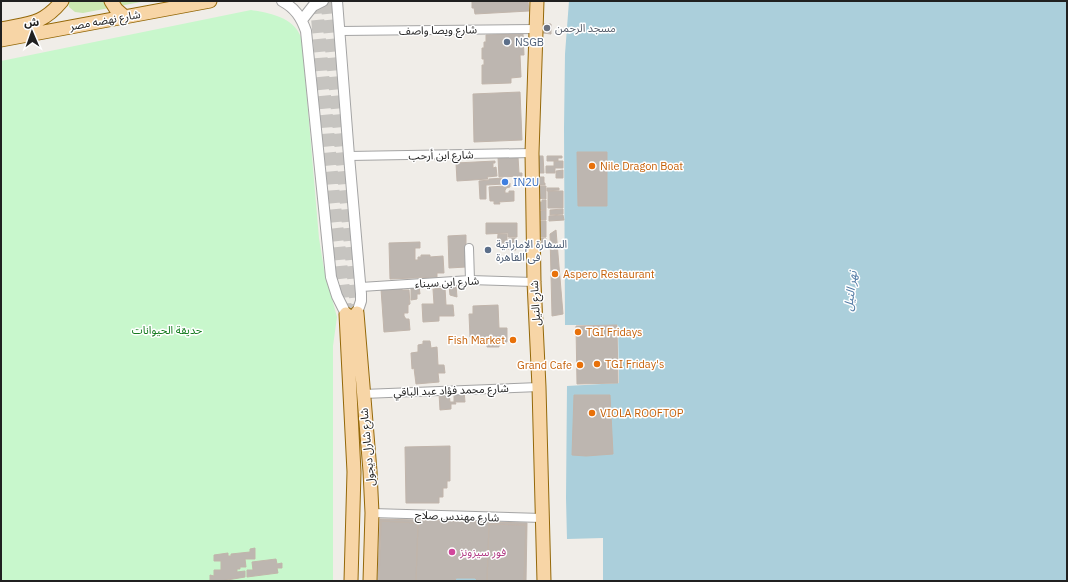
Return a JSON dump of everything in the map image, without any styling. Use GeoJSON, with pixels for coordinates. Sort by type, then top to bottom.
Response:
{"type":"FeatureCollection","features":[{"type":"Feature","properties":{"kind":"main road"},"geometry":{"type":"LineString","coordinates":[[1,28],[36,22],[45,18],[62,1]]}},
{"type":"Feature","properties":{"kind":"main road"},"geometry":{"type":"LineString","coordinates":[[111,1],[116,9],[125,16]]}},
{"type":"Feature","properties":{"kind":"main road","name":"شارع نهضه مصر"},"geometry":{"type":"LineString","coordinates":[[1,40],[210,1]]}},
{"type":"Feature","properties":{"kind":"main road","name":"شارع النيل"},"geometry":{"type":"LineString","coordinates":[[538,1],[532,153],[534,282],[539,387],[544,581]]}},
{"type":"Feature","properties":{"kind":"main road","name":"شارع شارل ديجول"},"geometry":{"type":"LineString","coordinates":[[351,314],[363,394],[370,471],[372,513],[370,581]]}},
{"type":"Feature","properties":{"kind":"main road","name":"شارع شارل ديجول"},"geometry":{"type":"LineString","coordinates":[[351,314],[354,472],[351,581]]}},
{"type":"Feature","properties":{"kind":"street"},"geometry":{"type":"LineString","coordinates":[[282,1],[296,12],[302,20],[306,31],[331,277],[337,296],[351,314],[361,301],[361,287],[337,1]]}},
{"type":"Feature","properties":{"kind":"street"},"geometry":{"type":"LineString","coordinates":[[302,20],[313,6],[322,1]]}},
{"type":"Feature","properties":{"kind":"street","name":"شارع ويصا واصف"},"geometry":{"type":"LineString","coordinates":[[340,31],[536,29]]}},
{"type":"Feature","properties":{"kind":"street","name":"شارع ابن أرحب"},"geometry":{"type":"LineString","coordinates":[[349,156],[532,153]]}},
{"type":"Feature","properties":{"kind":"street"},"geometry":{"type":"LineString","coordinates":[[469,248],[470,280]]}},
{"type":"Feature","properties":{"kind":"street","name":"شارع ابن سيناء"},"geometry":{"type":"LineString","coordinates":[[361,287],[470,280],[534,282]]}},
{"type":"Feature","properties":{"kind":"street","name":"شارع محمد فؤاد عبد الباقي"},"geometry":{"type":"LineString","coordinates":[[363,394],[539,387]]}},
{"type":"Feature","properties":{"kind":"street","name":"شارع مهندس صلاح"},"geometry":{"type":"LineString","coordinates":[[372,513],[542,518]]}},
{"type":"Feature","properties":{"kind":"green space"},"geometry":{"type":"Polygon","coordinates":[[[68,1],[146,1],[83,13],[75,12],[69,7],[68,1]]]}},
{"type":"Feature","properties":{"kind":"green space","name":"حديقة الحيوانات"},"geometry":{"type":"Polygon","coordinates":[[[251,10],[282,18],[294,26],[302,40],[319,238],[324,269],[337,317],[333,346],[333,581],[1,581],[1,61],[251,10]]]}},
{"type":"Feature","properties":{"kind":"water","name":"نهر النيل"},"geometry":{"type":"Polygon","coordinates":[[[569,1],[1067,1],[1067,581],[603,581],[603,538],[567,539],[567,386],[619,383],[618,325],[565,325],[564,128],[565,54],[569,1]]]}},
{"type":"Feature","properties":{"kind":"water"},"geometry":{"type":"Polygon","coordinates":[[[456,578],[475,578],[478,581],[455,581],[456,578]]]}},
{"type":"Feature","properties":{"kind":"building"},"geometry":{"type":"Polygon","coordinates":[[[472,1],[528,1],[529,11],[475,14],[474,8],[472,8],[472,1]]]}},
{"type":"Feature","properties":{"kind":"building","name":"مسجد الرحمن"},"geometry":{"type":"Polygon","coordinates":[[[543,24],[551,24],[551,34],[543,33],[543,24]]]}},
{"type":"Feature","properties":{"kind":"building"},"geometry":{"type":"Polygon","coordinates":[[[523,34],[524,55],[520,55],[521,77],[511,78],[511,83],[482,84],[482,65],[484,65],[484,59],[482,59],[482,48],[484,48],[484,42],[486,42],[486,35],[523,34]]]}},
{"type":"Feature","properties":{"kind":"building"},"geometry":{"type":"Polygon","coordinates":[[[520,92],[522,140],[474,142],[473,94],[520,92]]]}},
{"type":"Feature","properties":{"kind":"building","name":"Nile Dragon Boat"},"geometry":{"type":"Polygon","coordinates":[[[577,152],[607,152],[607,206],[578,206],[577,152]]]}},
{"type":"Feature","properties":{"kind":"building"},"geometry":{"type":"Polygon","coordinates":[[[537,156],[543,156],[544,173],[539,173],[537,156]]]}},
{"type":"Feature","properties":{"kind":"building"},"geometry":{"type":"Polygon","coordinates":[[[547,156],[562,156],[562,158],[558,158],[558,161],[547,161],[547,156]]]}},
{"type":"Feature","properties":{"kind":"building"},"geometry":{"type":"Polygon","coordinates":[[[498,157],[518,157],[519,173],[522,173],[522,176],[499,177],[498,157]]]}},
{"type":"Feature","properties":{"kind":"building"},"geometry":{"type":"Polygon","coordinates":[[[495,161],[495,163],[493,163],[493,168],[496,167],[497,176],[487,177],[488,179],[457,181],[456,163],[495,161]]]}},
{"type":"Feature","properties":{"kind":"building"},"geometry":{"type":"Polygon","coordinates":[[[554,161],[563,161],[563,168],[555,168],[555,173],[546,173],[546,166],[554,166],[554,161]]]}},
{"type":"Feature","properties":{"kind":"building"},"geometry":{"type":"Polygon","coordinates":[[[563,170],[563,178],[556,178],[556,171],[563,170]]]}},
{"type":"Feature","properties":{"kind":"building"},"geometry":{"type":"Polygon","coordinates":[[[539,177],[544,177],[545,185],[536,185],[539,177]]]}},
{"type":"Feature","properties":{"kind":"building"},"geometry":{"type":"Polygon","coordinates":[[[504,178],[504,184],[486,185],[486,199],[480,199],[479,181],[504,178]]]}},
{"type":"Feature","properties":{"kind":"building"},"geometry":{"type":"Polygon","coordinates":[[[505,183],[510,183],[510,187],[506,188],[505,193],[514,191],[514,201],[499,202],[500,204],[494,204],[494,201],[490,201],[489,187],[505,186],[505,183]]]}},
{"type":"Feature","properties":{"kind":"building"},"geometry":{"type":"Polygon","coordinates":[[[536,186],[546,186],[546,199],[536,198],[536,186]]]}},
{"type":"Feature","properties":{"kind":"building"},"geometry":{"type":"Polygon","coordinates":[[[547,188],[559,188],[559,190],[547,191],[547,188]]]}},
{"type":"Feature","properties":{"kind":"building"},"geometry":{"type":"Polygon","coordinates":[[[548,191],[563,191],[563,208],[548,208],[548,191]]]}},
{"type":"Feature","properties":{"kind":"building"},"geometry":{"type":"Polygon","coordinates":[[[542,200],[546,200],[546,210],[540,210],[540,202],[542,202],[542,200]]]}},
{"type":"Feature","properties":{"kind":"building"},"geometry":{"type":"Polygon","coordinates":[[[563,209],[563,214],[550,215],[550,210],[563,209]]]}},
{"type":"Feature","properties":{"kind":"building"},"geometry":{"type":"Polygon","coordinates":[[[546,210],[546,220],[540,220],[540,211],[546,210]]]}},
{"type":"Feature","properties":{"kind":"building"},"geometry":{"type":"Polygon","coordinates":[[[563,215],[564,220],[549,221],[549,216],[563,215]]]}},
{"type":"Feature","properties":{"kind":"building"},"geometry":{"type":"Polygon","coordinates":[[[540,221],[546,221],[546,237],[541,237],[540,221]]]}},
{"type":"Feature","properties":{"kind":"building"},"geometry":{"type":"Polygon","coordinates":[[[486,223],[517,223],[517,237],[508,237],[508,233],[486,234],[486,223]]]}},
{"type":"Feature","properties":{"kind":"building","name":"Aspero Restaurant"},"geometry":{"type":"Polygon","coordinates":[[[556,230],[563,314],[552,316],[550,234],[556,230]]]}},
{"type":"Feature","properties":{"kind":"building"},"geometry":{"type":"Polygon","coordinates":[[[498,234],[507,234],[507,249],[502,249],[502,246],[497,246],[498,234]]]}},
{"type":"Feature","properties":{"kind":"building"},"geometry":{"type":"Polygon","coordinates":[[[466,235],[466,267],[449,268],[448,236],[466,235]]]}},
{"type":"Feature","properties":{"kind":"building"},"geometry":{"type":"Polygon","coordinates":[[[509,238],[516,238],[516,250],[509,250],[509,238]]]}},
{"type":"Feature","properties":{"kind":"building"},"geometry":{"type":"Polygon","coordinates":[[[541,238],[546,238],[546,248],[541,248],[541,238]]]}},
{"type":"Feature","properties":{"kind":"building"},"geometry":{"type":"Polygon","coordinates":[[[420,242],[420,248],[415,248],[415,260],[418,260],[418,257],[421,257],[421,255],[430,255],[430,257],[443,256],[444,273],[437,273],[437,277],[390,279],[389,243],[420,242]]]}},
{"type":"Feature","properties":{"kind":"building"},"geometry":{"type":"Polygon","coordinates":[[[456,285],[457,297],[450,295],[449,286],[456,285]]]}},
{"type":"Feature","properties":{"kind":"building"},"geometry":{"type":"Polygon","coordinates":[[[411,286],[419,286],[420,294],[417,294],[417,299],[411,300],[411,286]]]}},
{"type":"Feature","properties":{"kind":"building"},"geometry":{"type":"Polygon","coordinates":[[[402,288],[402,290],[409,290],[410,304],[408,305],[408,313],[404,313],[404,316],[406,319],[409,319],[410,330],[384,332],[381,289],[402,288]]]}},
{"type":"Feature","properties":{"kind":"building"},"geometry":{"type":"Polygon","coordinates":[[[445,288],[446,305],[453,305],[454,316],[439,316],[439,321],[423,322],[422,304],[434,304],[433,289],[445,288]]]}},
{"type":"Feature","properties":{"kind":"building"},"geometry":{"type":"Polygon","coordinates":[[[498,305],[499,328],[507,328],[507,342],[499,342],[499,347],[487,347],[487,344],[484,344],[483,337],[470,337],[469,314],[473,314],[473,306],[498,305]]]}},
{"type":"Feature","properties":{"kind":"building","name":"TGI Friday's"},"geometry":{"type":"Polygon","coordinates":[[[617,325],[618,383],[577,384],[576,326],[617,325]]]}},
{"type":"Feature","properties":{"kind":"building"},"geometry":{"type":"Polygon","coordinates":[[[423,341],[430,341],[431,348],[437,347],[438,365],[444,365],[445,373],[438,373],[439,382],[416,384],[414,368],[412,369],[411,353],[418,352],[418,345],[423,344],[423,341]]]}},
{"type":"Feature","properties":{"kind":"building"},"geometry":{"type":"Polygon","coordinates":[[[464,391],[465,402],[455,402],[456,404],[451,404],[451,409],[440,410],[439,393],[449,392],[450,402],[454,402],[454,392],[464,391]]]}},
{"type":"Feature","properties":{"kind":"building","name":"VIOLA ROOFTOP"},"geometry":{"type":"Polygon","coordinates":[[[574,395],[610,395],[613,454],[586,456],[572,455],[574,395]]]}},
{"type":"Feature","properties":{"kind":"building"},"geometry":{"type":"Polygon","coordinates":[[[450,446],[450,481],[447,481],[447,488],[443,488],[443,497],[439,497],[439,503],[406,503],[405,447],[450,446]]]}},
{"type":"Feature","properties":{"kind":"building","name":"فور سيزونز"},"geometry":{"type":"Polygon","coordinates":[[[380,519],[527,523],[526,581],[524,581],[526,525],[489,524],[487,581],[478,581],[475,578],[456,578],[455,581],[416,581],[418,523],[381,521],[378,581],[380,519]]]}},
{"type":"Feature","properties":{"kind":"building"},"geometry":{"type":"Polygon","coordinates":[[[381,521],[418,523],[416,581],[379,581],[381,521]]]}},
{"type":"Feature","properties":{"kind":"building"},"geometry":{"type":"Polygon","coordinates":[[[489,524],[526,525],[524,581],[487,581],[489,524]]]}},
{"type":"Feature","properties":{"kind":"building"},"geometry":{"type":"Polygon","coordinates":[[[255,548],[255,559],[245,559],[246,567],[240,567],[240,569],[237,569],[237,572],[245,571],[245,577],[221,581],[210,581],[210,575],[214,576],[214,570],[221,570],[221,561],[214,561],[214,555],[228,553],[228,556],[231,556],[231,554],[250,552],[250,549],[255,548]]]}},
{"type":"Feature","properties":{"kind":"building"},"geometry":{"type":"Polygon","coordinates":[[[276,559],[277,564],[282,563],[282,568],[277,568],[278,573],[247,577],[247,570],[253,570],[252,562],[276,559]]]}},
{"type":"Feature","properties":{"kind":"tunnel"},"geometry":{"type":"LineString","coordinates":[[316,1],[333,191],[346,314]]}},
{"type":"Feature","properties":{"kind":"tunnel"},"geometry":{"type":"LineString","coordinates":[[327,1],[357,313]]}},
{"type":"Feature","properties":{"kind":"place","name":"مسجد الرحمن"},"geometry":{"type":"Point","coordinates":[547,28]}},
{"type":"Feature","properties":{"kind":"place","name":"NSGB"},"geometry":{"type":"Point","coordinates":[507,42]}},
{"type":"Feature","properties":{"kind":"place","name":"Nile Dragon Boat"},"geometry":{"type":"Point","coordinates":[592,166]}},
{"type":"Feature","properties":{"kind":"place","name":"IN2U"},"geometry":{"type":"Point","coordinates":[505,182]}},
{"type":"Feature","properties":{"kind":"place","name":"السفارة الإماراتية فى القاهرة"},"geometry":{"type":"Point","coordinates":[488,250]}},
{"type":"Feature","properties":{"kind":"place","name":"Aspero Restaurant"},"geometry":{"type":"Point","coordinates":[555,274]}},
{"type":"Feature","properties":{"kind":"place","name":"TGI Fridays"},"geometry":{"type":"Point","coordinates":[578,332]}},
{"type":"Feature","properties":{"kind":"place","name":"Fish Market"},"geometry":{"type":"Point","coordinates":[513,340]}},
{"type":"Feature","properties":{"kind":"place","name":"TGI Friday's"},"geometry":{"type":"Point","coordinates":[597,364]}},
{"type":"Feature","properties":{"kind":"place","name":"Grand Cafe"},"geometry":{"type":"Point","coordinates":[580,365]}},
{"type":"Feature","properties":{"kind":"place","name":"VIOLA ROOFTOP"},"geometry":{"type":"Point","coordinates":[592,413]}},
{"type":"Feature","properties":{"kind":"place","name":"فور سيزونز"},"geometry":{"type":"Point","coordinates":[452,552]}}]}
